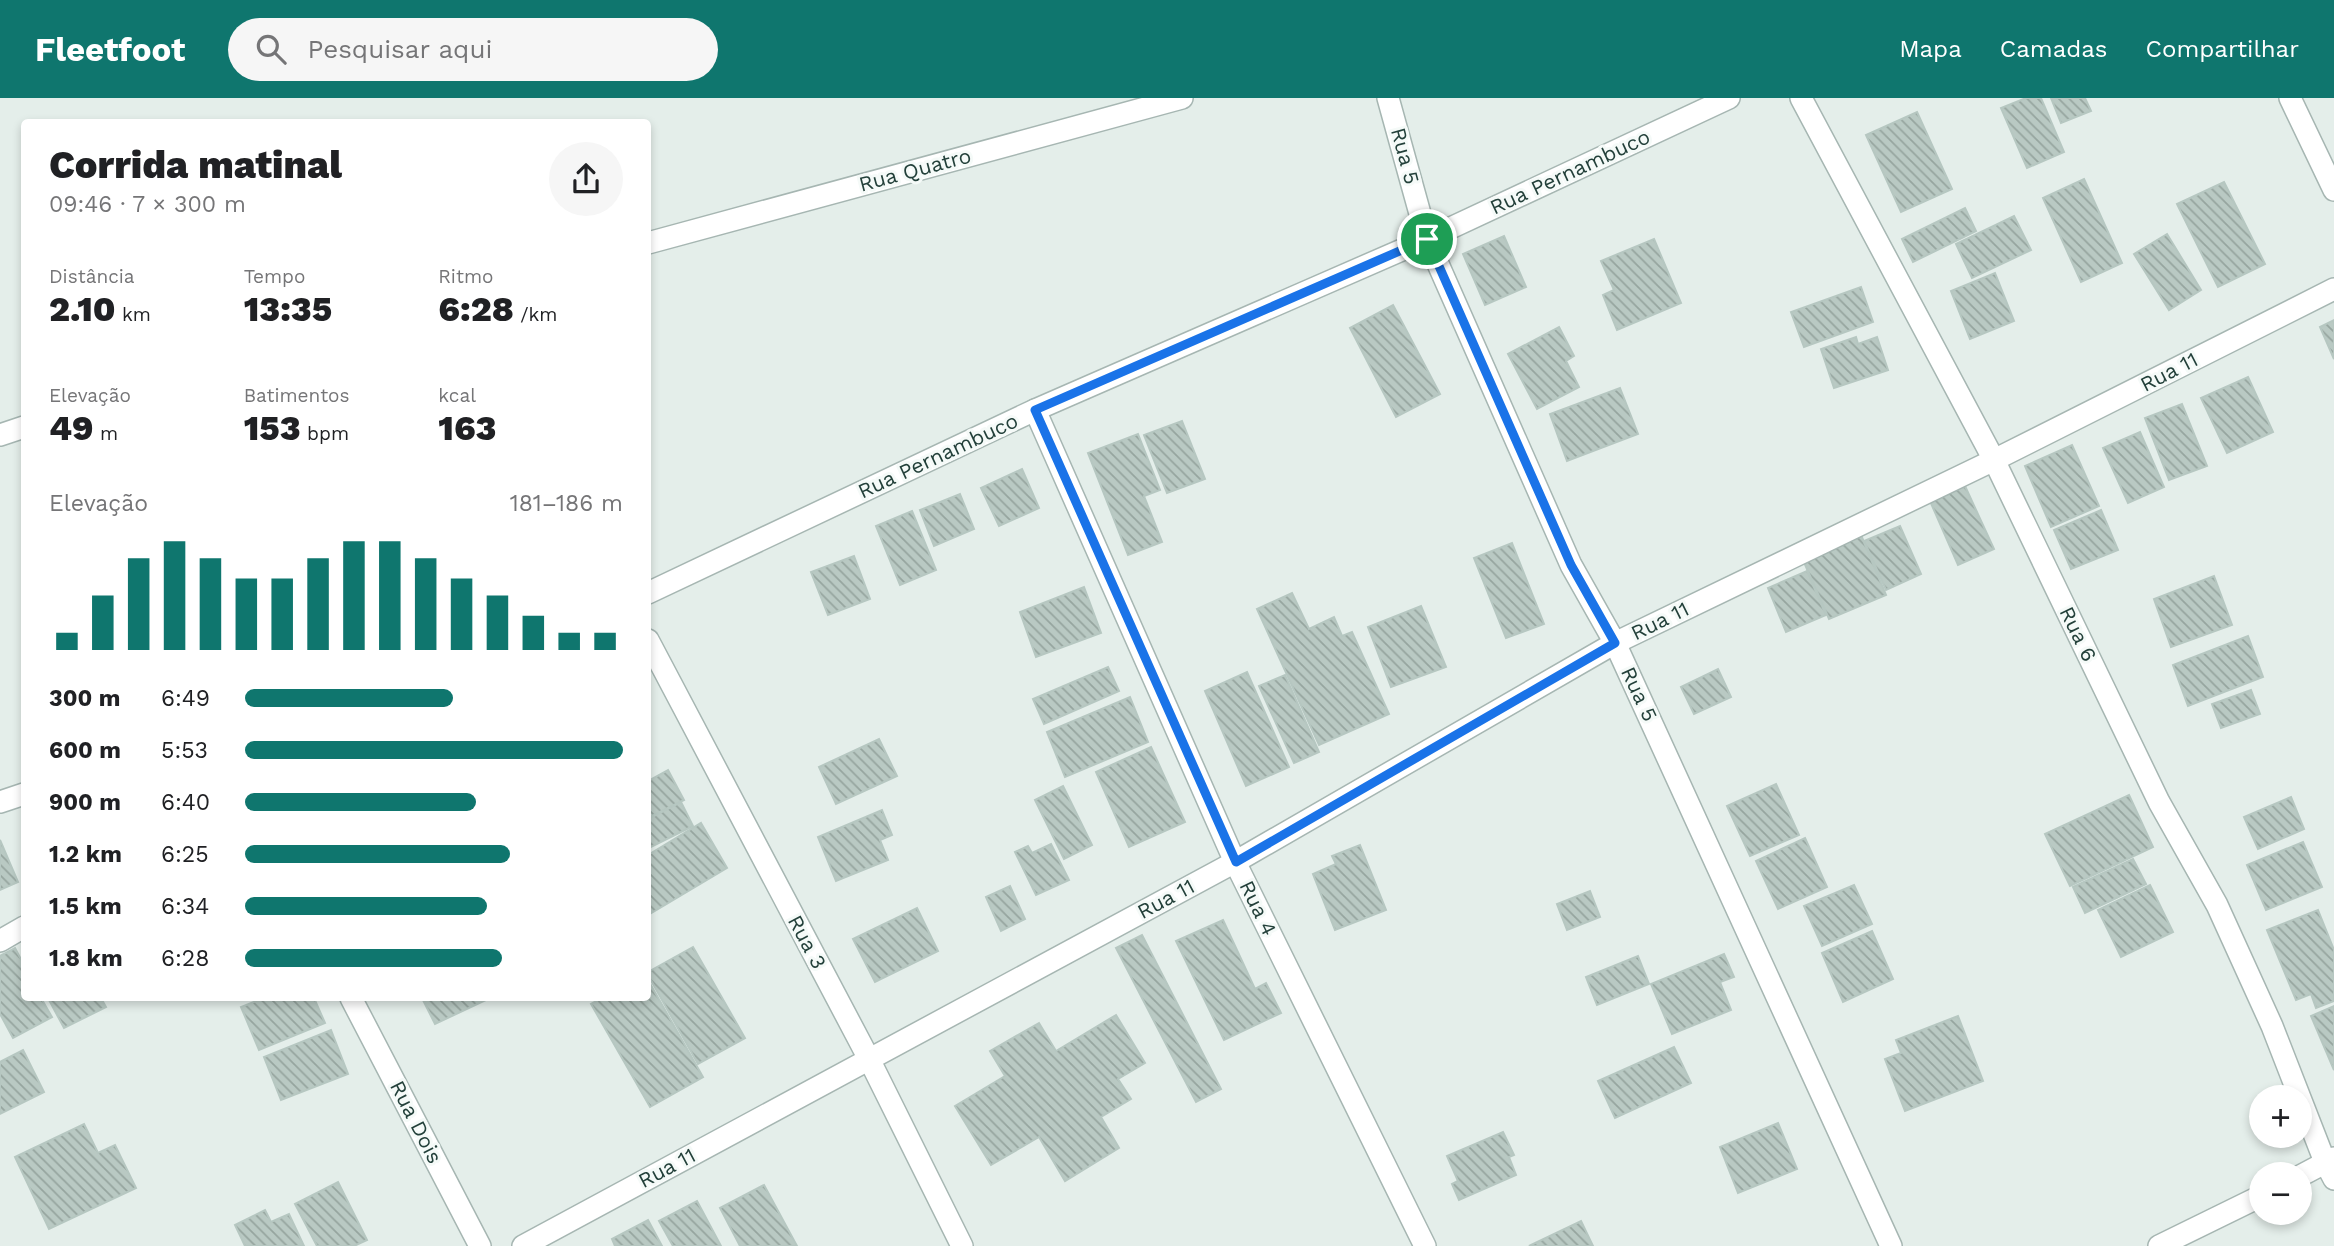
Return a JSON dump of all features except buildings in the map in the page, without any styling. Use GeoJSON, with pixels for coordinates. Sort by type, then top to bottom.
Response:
{"type":"FeatureCollection","features":[{"type":"Feature","properties":{"kind":"street","name":"Rua Quatro"},"geometry":{"type":"LineString","coordinates":[[651,242],[1182,98]]}},
{"type":"Feature","properties":{"kind":"street","name":"Rua 5"},"geometry":{"type":"LineString","coordinates":[[1388,98],[1427,239],[1571,565],[1615,643],[1891,1246]]}},
{"type":"Feature","properties":{"kind":"street","name":"Rua Pernambuco"},"geometry":{"type":"LineString","coordinates":[[651,592],[1035,410],[1427,239],[1729,98]]}},
{"type":"Feature","properties":{"kind":"street","name":"Rua 6"},"geometry":{"type":"LineString","coordinates":[[1801,98],[1994,460],[2159,802],[2217,905],[2331,1166]]}},
{"type":"Feature","properties":{"kind":"street"},"geometry":{"type":"LineString","coordinates":[[2290,98],[2334,190]]}},
{"type":"Feature","properties":{"kind":"street","name":"Rua 11"},"geometry":{"type":"LineString","coordinates":[[523,1246],[1236,862],[1615,643],[1994,460],[2334,289]]}},
{"type":"Feature","properties":{"kind":"street","name":"Rua 4"},"geometry":{"type":"LineString","coordinates":[[1035,410],[1236,862],[1425,1246]]}},
{"type":"Feature","properties":{"kind":"street"},"geometry":{"type":"LineString","coordinates":[[0,435],[21,428]]}},
{"type":"Feature","properties":{"kind":"street","name":"Rua 3"},"geometry":{"type":"LineString","coordinates":[[651,646],[869,1059],[961,1246]]}},
{"type":"Feature","properties":{"kind":"street"},"geometry":{"type":"LineString","coordinates":[[0,802],[21,795]]}},
{"type":"Feature","properties":{"kind":"street"},"geometry":{"type":"LineString","coordinates":[[0,941],[21,929]]}},
{"type":"Feature","properties":{"kind":"street","name":"Rua Dois"},"geometry":{"type":"LineString","coordinates":[[353,1001],[480,1246]]}},
{"type":"Feature","properties":{"kind":"street"},"geometry":{"type":"LineString","coordinates":[[2312,1172],[2331,1166]]}},
{"type":"Feature","properties":{"kind":"street"},"geometry":{"type":"LineString","coordinates":[[2159,1246],[2249,1202]]}},
{"type":"Feature","properties":{"kind":"route"},"geometry":{"type":"LineString","coordinates":[[1427,239],[1571,565],[1615,643],[1236,862],[1035,410],[1427,239]]}}]}
